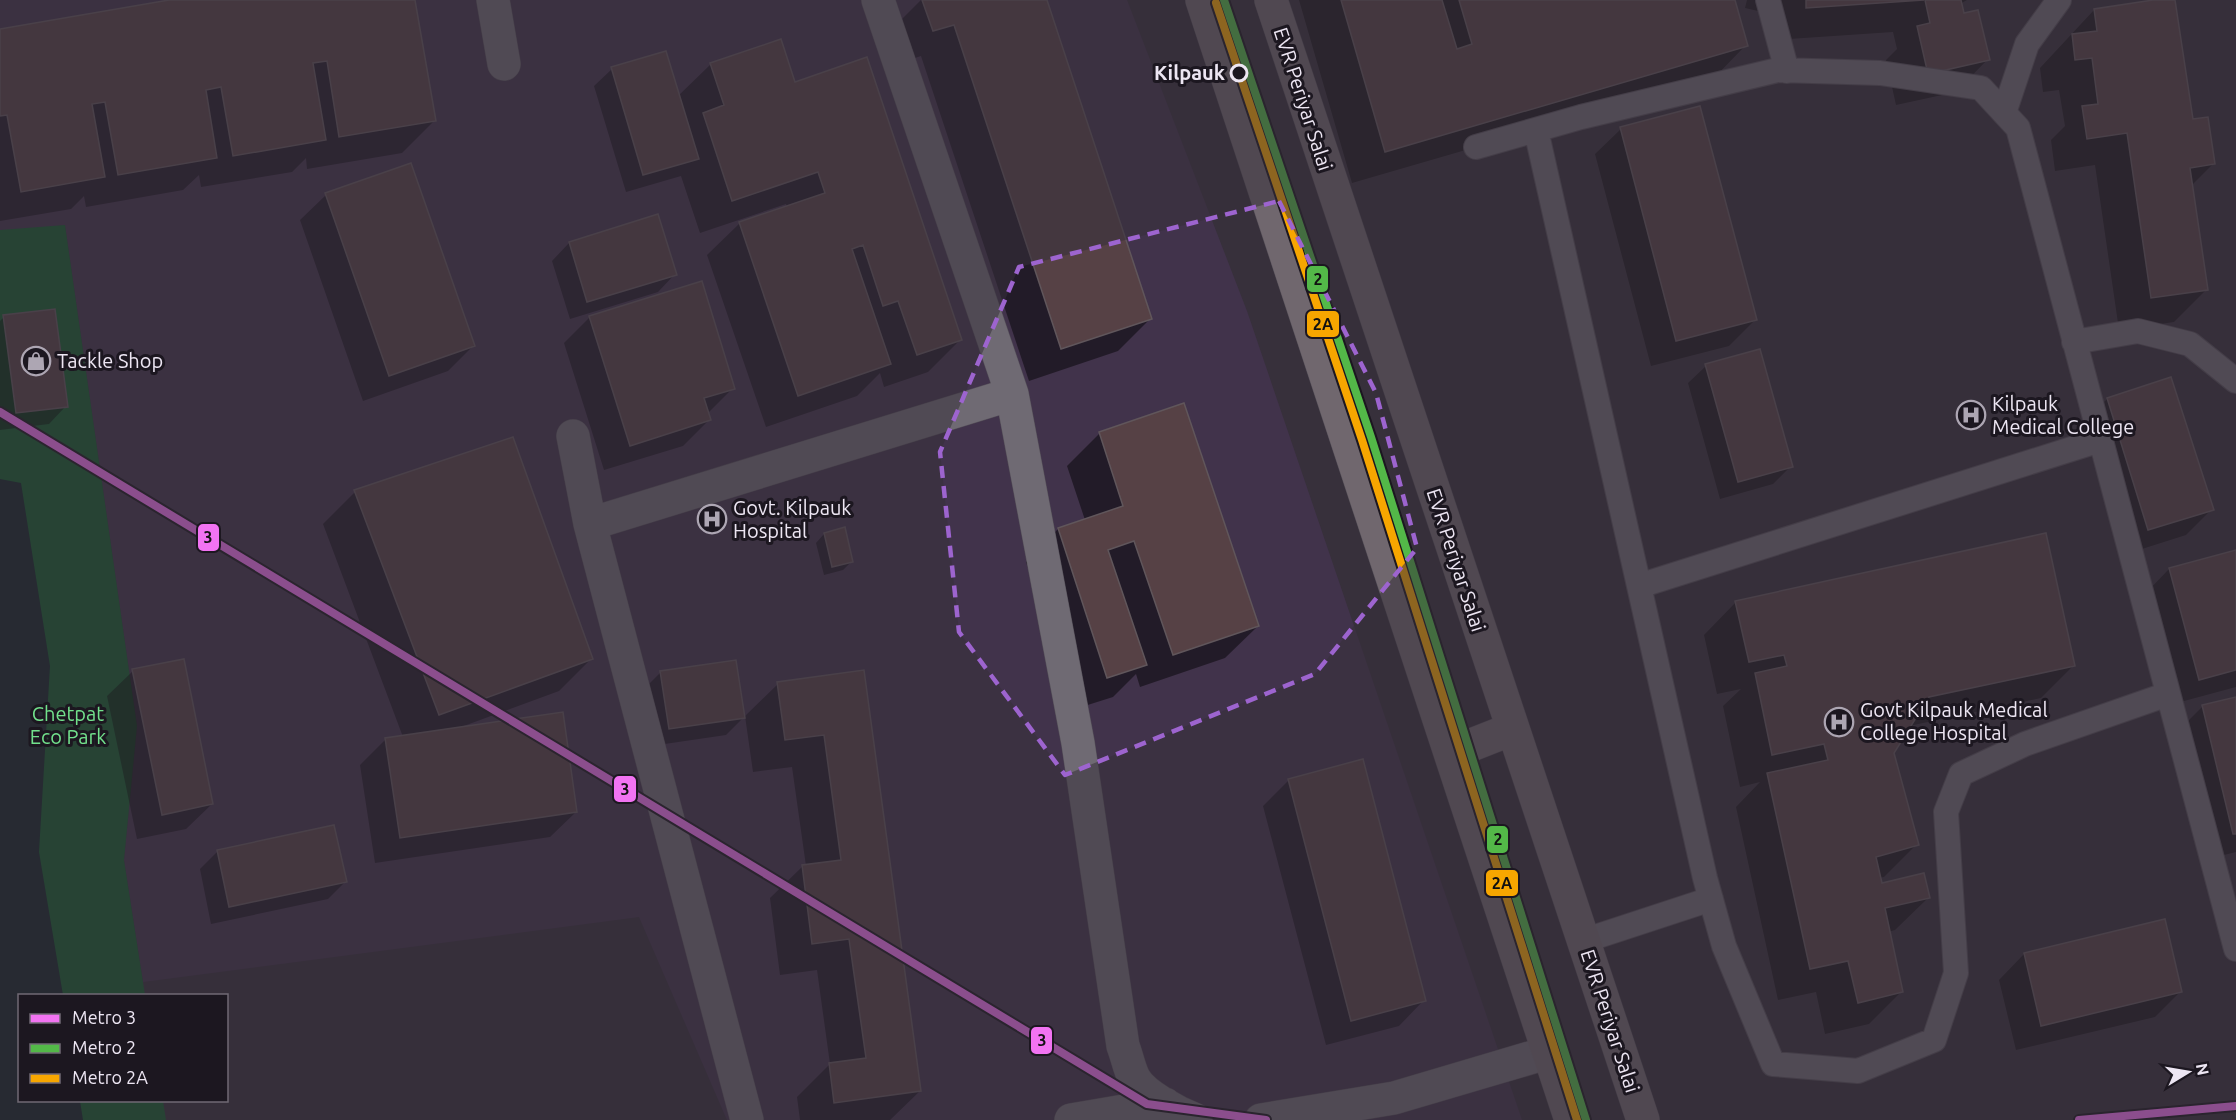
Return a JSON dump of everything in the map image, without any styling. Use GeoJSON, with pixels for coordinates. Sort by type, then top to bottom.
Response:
{"type":"FeatureCollection","features":[{"type":"Feature","properties":{"kind":"main road"},"geometry":{"type":"LineString","coordinates":[[1202,0],[1571,1120]]}},
{"type":"Feature","properties":{"kind":"main road","name":"EVR Periyar Salai"},"geometry":{"type":"LineString","coordinates":[[1271,0],[1642,1120]]}},
{"type":"Feature","properties":{"kind":"main road"},"geometry":{"type":"LineString","coordinates":[[1451,753],[1512,729]]}},
{"type":"Feature","properties":{"kind":"street"},"geometry":{"type":"LineString","coordinates":[[493,0],[504,64]]}},
{"type":"Feature","properties":{"kind":"street"},"geometry":{"type":"LineString","coordinates":[[878,0],[1012,394],[1078,743],[1123,1046],[1134,1079],[1147,1093],[1181,1114],[1196,1120]]}},
{"type":"Feature","properties":{"kind":"street"},"geometry":{"type":"LineString","coordinates":[[590,524],[1012,394]]}},
{"type":"Feature","properties":{"kind":"street"},"geometry":{"type":"LineString","coordinates":[[573,436],[590,524],[747,1120]]}},
{"type":"Feature","properties":{"kind":"street"},"geometry":{"type":"LineString","coordinates":[[1261,1120],[1394,1098],[1550,1052]]}},
{"type":"Feature","properties":{"kind":"street"},"geometry":{"type":"LineString","coordinates":[[1071,1120],[1166,1104]]}},
{"type":"Feature","properties":{"kind":"lane"},"geometry":{"type":"LineString","coordinates":[[1768,0],[1787,71]]}},
{"type":"Feature","properties":{"kind":"lane"},"geometry":{"type":"LineString","coordinates":[[2004,113],[2027,44],[2059,0]]}},
{"type":"Feature","properties":{"kind":"lane"},"geometry":{"type":"LineString","coordinates":[[1476,147],[1581,117],[1778,70],[1880,73],[1982,88],[2018,128],[2236,949]]}},
{"type":"Feature","properties":{"kind":"lane"},"geometry":{"type":"LineString","coordinates":[[1536,130],[1711,899],[1724,945],[1773,1064],[1858,1071],[1934,1040],[1956,973],[1946,813],[1961,774],[2025,744],[2168,694]]}},
{"type":"Feature","properties":{"kind":"lane"},"geometry":{"type":"LineString","coordinates":[[2074,342],[2138,331],[2190,344],[2236,381]]}},
{"type":"Feature","properties":{"kind":"lane"},"geometry":{"type":"LineString","coordinates":[[1639,586],[2100,440]]}},
{"type":"Feature","properties":{"kind":"lane"},"geometry":{"type":"LineString","coordinates":[[1583,941],[1711,899]]}},
{"type":"Feature","properties":{"kind":"highlighted area"},"geometry":{"type":"Polygon","coordinates":[[[1279,201],[1376,393],[1417,548],[1315,674],[1065,775],[959,632],[940,452],[1019,267],[1279,201]]]}},
{"type":"Feature","properties":{"kind":"shaded area","name":"Govt. Kilpauk Hospital"},"geometry":{"type":"Polygon","coordinates":[[[0,0],[1127,0],[1247,311],[1522,1120],[727,1120],[639,917],[143,982],[124,860],[137,726],[65,225],[0,233],[0,0]]]}},
{"type":"Feature","properties":{"kind":"shaded area"},"geometry":{"type":"Polygon","coordinates":[[[0,479],[21,483],[50,666],[39,852],[63,994],[18,994],[18,1102],[80,1102],[83,1120],[0,1120],[0,479]]]}},
{"type":"Feature","properties":{"kind":"green space","name":"Chetpat Eco Park"},"geometry":{"type":"Polygon","coordinates":[[[65,225],[137,726],[124,860],[145,994],[18,994],[18,1102],[163,1102],[166,1120],[0,1120],[0,230],[65,225]]]}},
{"type":"Feature","properties":{"kind":"building"},"geometry":{"type":"Polygon","coordinates":[[[169,0],[415,0],[436,121],[339,137],[327,61],[313,63],[326,140],[233,156],[221,87],[206,90],[217,158],[118,175],[105,102],[92,104],[105,177],[21,192],[7,115],[0,116],[0,29],[169,0]]]}},
{"type":"Feature","properties":{"kind":"building"},"geometry":{"type":"Polygon","coordinates":[[[922,0],[1047,0],[1152,319],[1061,349],[954,25],[933,31],[922,0]]]}},
{"type":"Feature","properties":{"kind":"building"},"geometry":{"type":"Polygon","coordinates":[[[1341,0],[1442,0],[1457,49],[1472,44],[1459,0],[1735,0],[1748,46],[1385,152],[1341,0]]]}},
{"type":"Feature","properties":{"kind":"building"},"geometry":{"type":"Polygon","coordinates":[[[1806,0],[1924,0],[1806,8],[1806,0]]]}},
{"type":"Feature","properties":{"kind":"building"},"geometry":{"type":"Polygon","coordinates":[[[1925,0],[1961,0],[1964,13],[1978,10],[1990,60],[1928,74],[1917,26],[1930,23],[1925,0]]]}},
{"type":"Feature","properties":{"kind":"building"},"geometry":{"type":"Polygon","coordinates":[[[2153,0],[2175,0],[2193,119],[2208,117],[2215,164],[2190,168],[2208,290],[2151,298],[2127,133],[2087,139],[2082,106],[2098,104],[2092,58],[2075,60],[2072,34],[2097,31],[2094,9],[2153,0]]]}},
{"type":"Feature","properties":{"kind":"building"},"geometry":{"type":"Polygon","coordinates":[[[781,39],[795,82],[867,57],[962,340],[917,355],[898,301],[883,306],[863,245],[852,249],[891,364],[798,396],[739,222],[825,193],[818,172],[732,201],[703,113],[724,105],[710,63],[781,39]]]}},
{"type":"Feature","properties":{"kind":"building"},"geometry":{"type":"Polygon","coordinates":[[[666,51],[699,159],[643,175],[611,67],[666,51]]]}},
{"type":"Feature","properties":{"kind":"building"},"geometry":{"type":"Polygon","coordinates":[[[1700,106],[1757,320],[1676,341],[1620,127],[1700,106]]]}},
{"type":"Feature","properties":{"kind":"building"},"geometry":{"type":"Polygon","coordinates":[[[411,163],[475,346],[389,376],[325,193],[411,163]]]}},
{"type":"Feature","properties":{"kind":"building"},"geometry":{"type":"Polygon","coordinates":[[[658,214],[677,275],[587,302],[569,242],[658,214]]]}},
{"type":"Feature","properties":{"kind":"building"},"geometry":{"type":"Polygon","coordinates":[[[702,281],[735,389],[704,398],[711,420],[630,446],[589,316],[702,281]]]}},
{"type":"Feature","properties":{"kind":"building","name":"Tackle Shop"},"geometry":{"type":"Polygon","coordinates":[[[55,309],[68,407],[16,413],[3,315],[55,309]]]}},
{"type":"Feature","properties":{"kind":"building"},"geometry":{"type":"Polygon","coordinates":[[[1760,349],[1793,467],[1738,482],[1705,364],[1760,349]]]}},
{"type":"Feature","properties":{"kind":"building"},"geometry":{"type":"Polygon","coordinates":[[[2171,377],[2214,510],[2148,530],[2107,398],[2171,377]]]}},
{"type":"Feature","properties":{"kind":"building"},"geometry":{"type":"Polygon","coordinates":[[[1184,403],[1259,626],[1173,655],[1134,541],[1108,550],[1147,665],[1107,678],[1058,528],[1123,506],[1099,432],[1184,403]]]}},
{"type":"Feature","properties":{"kind":"building"},"geometry":{"type":"Polygon","coordinates":[[[513,437],[593,659],[439,715],[354,490],[513,437]]]}},
{"type":"Feature","properties":{"kind":"building"},"geometry":{"type":"Polygon","coordinates":[[[845,527],[853,562],[832,567],[824,533],[845,527]]]}},
{"type":"Feature","properties":{"kind":"building"},"geometry":{"type":"Polygon","coordinates":[[[2046,533],[2075,666],[1929,697],[1894,753],[1919,845],[1876,857],[1882,883],[1924,873],[1930,898],[1885,908],[1903,992],[1858,1003],[1848,961],[1810,969],[1767,773],[1828,760],[1824,744],[1772,755],[1755,673],[1787,666],[1784,655],[1749,662],[1735,601],[2046,533]]]}},
{"type":"Feature","properties":{"kind":"building"},"geometry":{"type":"Polygon","coordinates":[[[2236,550],[2236,670],[2199,680],[2169,568],[2236,550]]]}},
{"type":"Feature","properties":{"kind":"building"},"geometry":{"type":"Polygon","coordinates":[[[184,659],[213,804],[162,815],[132,669],[184,659]]]}},
{"type":"Feature","properties":{"kind":"building"},"geometry":{"type":"Polygon","coordinates":[[[736,660],[745,718],[669,729],[660,671],[736,660]]]}},
{"type":"Feature","properties":{"kind":"building"},"geometry":{"type":"Polygon","coordinates":[[[864,670],[921,1091],[834,1103],[829,1063],[866,1058],[849,939],[812,944],[802,865],[841,860],[824,735],[785,740],[777,682],[864,670]]]}},
{"type":"Feature","properties":{"kind":"building"},"geometry":{"type":"Polygon","coordinates":[[[2236,697],[2236,834],[2233,834],[2202,705],[2236,697]]]}},
{"type":"Feature","properties":{"kind":"building"},"geometry":{"type":"Polygon","coordinates":[[[563,712],[577,812],[400,838],[385,738],[563,712]]]}},
{"type":"Feature","properties":{"kind":"building"},"geometry":{"type":"Polygon","coordinates":[[[1363,759],[1426,1001],[1351,1021],[1288,779],[1363,759]]]}},
{"type":"Feature","properties":{"kind":"building"},"geometry":{"type":"Polygon","coordinates":[[[334,825],[347,882],[229,907],[217,850],[334,825]]]}},
{"type":"Feature","properties":{"kind":"building"},"geometry":{"type":"Polygon","coordinates":[[[2165,919],[2182,992],[2041,1026],[2024,953],[2165,919]]]}},
{"type":"Feature","properties":{"kind":"metro line","name":"2"},"geometry":{"type":"LineString","coordinates":[[1224,0],[1371,437],[1586,1120]]}},
{"type":"Feature","properties":{"kind":"metro line","name":"2A"},"geometry":{"type":"LineString","coordinates":[[1216,3],[1362,440],[1577,1120]]}},
{"type":"Feature","properties":{"kind":"metro line","name":"3"},"geometry":{"type":"LineString","coordinates":[[0,412],[1147,1104],[1266,1120]]}},
{"type":"Feature","properties":{"kind":"metro line","name":"3"},"geometry":{"type":"LineString","coordinates":[[2079,1120],[2236,1106]]}},
{"type":"Feature","properties":{"kind":"place","name":"Kilpauk"},"geometry":{"type":"Point","coordinates":[1239,73]}},
{"type":"Feature","properties":{"kind":"place","name":"Tackle Shop"},"geometry":{"type":"Point","coordinates":[36,361]}},
{"type":"Feature","properties":{"kind":"place","name":"Kilpauk Medical College"},"geometry":{"type":"Point","coordinates":[1971,415]}},
{"type":"Feature","properties":{"kind":"place","name":"Govt. Kilpauk Hospital"},"geometry":{"type":"Point","coordinates":[712,519]}},
{"type":"Feature","properties":{"kind":"place","name":"Govt Kilpauk Medical College Hospital"},"geometry":{"type":"Point","coordinates":[1839,722]}}]}
